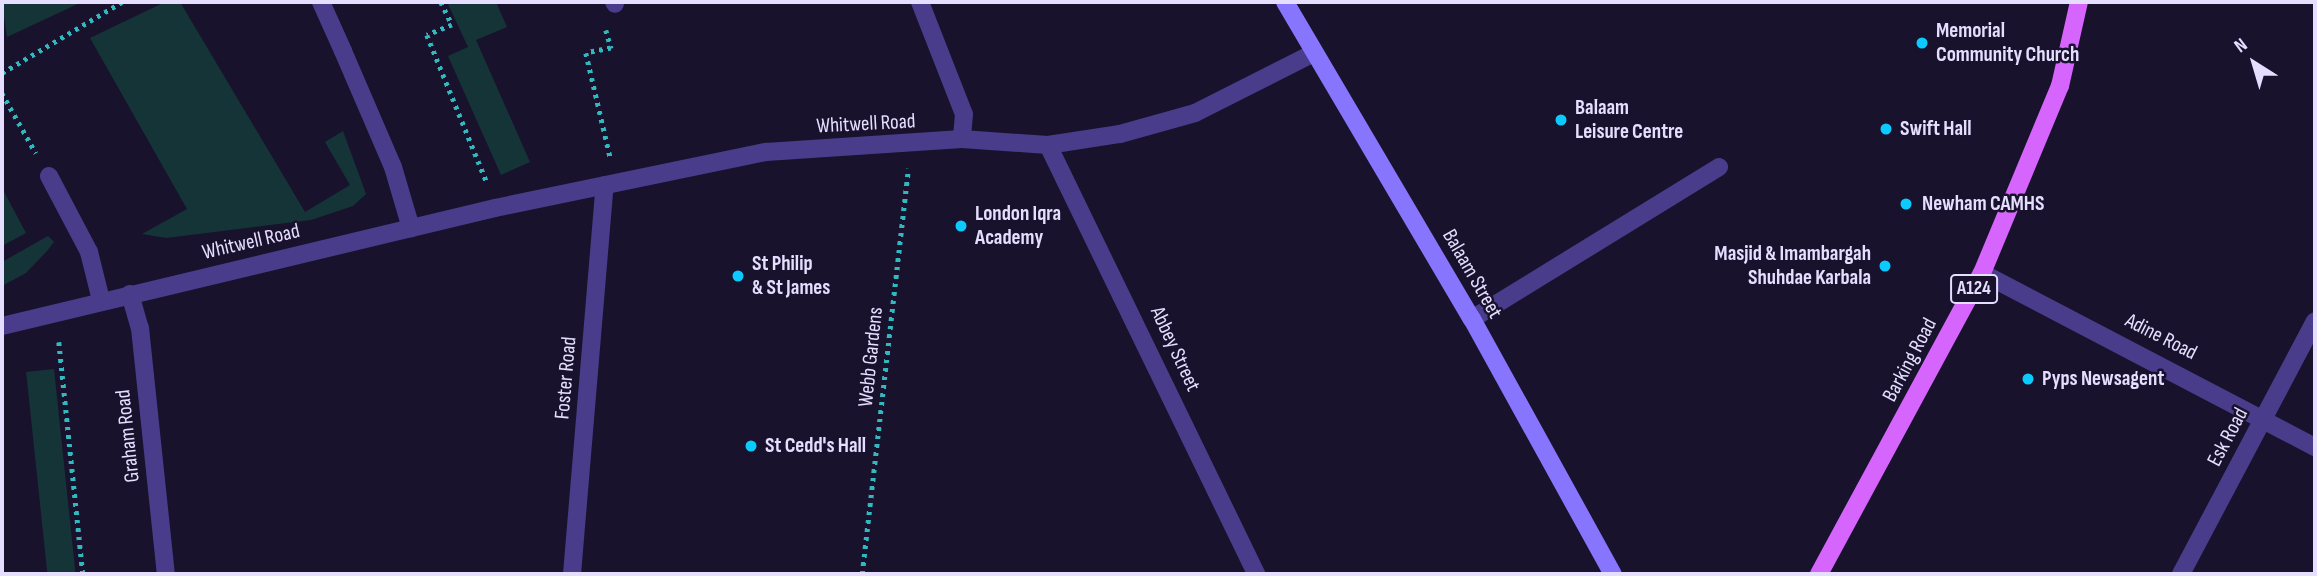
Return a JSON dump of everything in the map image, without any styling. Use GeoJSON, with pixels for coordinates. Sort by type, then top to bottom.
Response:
{"type":"FeatureCollection","features":[{"type":"Feature","properties":{"kind":"main road","name":"Balaam Street"},"geometry":{"type":"LineString","coordinates":[[1285,2],[1472,319],[1612,574]]}},
{"type":"Feature","properties":{"kind":"main road","name":"Barking Road"},"geometry":{"type":"LineString","coordinates":[[1819,574],[1982,273],[2060,86],[2079,2]]}},
{"type":"Feature","properties":{"kind":"street"},"geometry":{"type":"LineString","coordinates":[[341,2],[322,6],[393,167],[411,228]]}},
{"type":"Feature","properties":{"kind":"street"},"geometry":{"type":"LineString","coordinates":[[920,2],[964,114],[962,139]]}},
{"type":"Feature","properties":{"kind":"street","name":"Whitwell Road"},"geometry":{"type":"LineString","coordinates":[[2,326],[130,293],[495,208],[766,152],[962,139],[1048,145],[1195,113],[1314,53]]}},
{"type":"Feature","properties":{"kind":"street","name":"Abbey Street"},"geometry":{"type":"LineString","coordinates":[[1048,145],[1256,574]]}},
{"type":"Feature","properties":{"kind":"street"},"geometry":{"type":"LineString","coordinates":[[1472,319],[1720,167]]}},
{"type":"Feature","properties":{"kind":"street"},"geometry":{"type":"LineString","coordinates":[[49,176],[89,252],[102,300]]}},
{"type":"Feature","properties":{"kind":"street","name":"Foster Road"},"geometry":{"type":"LineString","coordinates":[[572,574],[610,185]]}},
{"type":"Feature","properties":{"kind":"street","name":"Adine Road"},"geometry":{"type":"LineString","coordinates":[[1982,273],[2265,415],[2315,447]]}},
{"type":"Feature","properties":{"kind":"street","name":"Graham Road"},"geometry":{"type":"LineString","coordinates":[[130,293],[166,574]]}},
{"type":"Feature","properties":{"kind":"street","name":"Esk Road"},"geometry":{"type":"LineString","coordinates":[[2181,574],[2315,321]]}},
{"type":"Feature","properties":{"kind":"path"},"geometry":{"type":"LineString","coordinates":[[2,73],[122,2]]}},
{"type":"Feature","properties":{"kind":"path"},"geometry":{"type":"LineString","coordinates":[[441,2],[452,25],[427,35],[495,208]]}},
{"type":"Feature","properties":{"kind":"path"},"geometry":{"type":"LineString","coordinates":[[610,185],[586,53],[611,48],[604,21],[614,3]]}},
{"type":"Feature","properties":{"kind":"path"},"geometry":{"type":"LineString","coordinates":[[2,93],[49,176]]}},
{"type":"Feature","properties":{"kind":"path","name":"Webb Gardens"},"geometry":{"type":"LineString","coordinates":[[862,574],[911,144]]}},
{"type":"Feature","properties":{"kind":"path"},"geometry":{"type":"LineString","coordinates":[[55,311],[83,574]]}},
{"type":"Feature","properties":{"kind":"green space"},"geometry":{"type":"Polygon","coordinates":[[[2,2],[82,2],[7,37],[2,2]]]}},
{"type":"Feature","properties":{"kind":"green space"},"geometry":{"type":"Polygon","coordinates":[[[165,2],[180,2],[305,212],[350,185],[325,142],[343,131],[366,194],[353,206],[311,220],[166,238],[142,234],[187,209],[90,38],[165,2]]]}},
{"type":"Feature","properties":{"kind":"green space"},"geometry":{"type":"Polygon","coordinates":[[[447,2],[496,2],[507,27],[476,40],[530,162],[501,175],[448,56],[468,47],[447,2]]]}},
{"type":"Feature","properties":{"kind":"green space"},"geometry":{"type":"Polygon","coordinates":[[[2,188],[26,233],[2,246],[2,188]]]}},
{"type":"Feature","properties":{"kind":"green space"},"geometry":{"type":"Polygon","coordinates":[[[48,236],[54,242],[47,251],[26,273],[2,286],[2,262],[48,236]]]}},
{"type":"Feature","properties":{"kind":"green space"},"geometry":{"type":"Polygon","coordinates":[[[54,369],[76,574],[47,574],[26,372],[54,369]]]}},
{"type":"Feature","properties":{"kind":"place","name":"Memorial Community Church"},"geometry":{"type":"Point","coordinates":[1922,43]}},
{"type":"Feature","properties":{"kind":"place","name":"Balaam Leisure Centre"},"geometry":{"type":"Point","coordinates":[1561,120]}},
{"type":"Feature","properties":{"kind":"place","name":"Swift Hall"},"geometry":{"type":"Point","coordinates":[1886,129]}},
{"type":"Feature","properties":{"kind":"place","name":"Newham CAMHS"},"geometry":{"type":"Point","coordinates":[1906,204]}},
{"type":"Feature","properties":{"kind":"place","name":"London Iqra Academy"},"geometry":{"type":"Point","coordinates":[961,226]}},
{"type":"Feature","properties":{"kind":"place","name":"Masjid & Imambargah Shuhdae Karbala"},"geometry":{"type":"Point","coordinates":[1885,266]}},
{"type":"Feature","properties":{"kind":"place","name":"St Philip & St James"},"geometry":{"type":"Point","coordinates":[738,276]}},
{"type":"Feature","properties":{"kind":"place","name":"Pyps Newsagent"},"geometry":{"type":"Point","coordinates":[2028,379]}},
{"type":"Feature","properties":{"kind":"place","name":"St Cedd's Hall"},"geometry":{"type":"Point","coordinates":[751,446]}}]}
